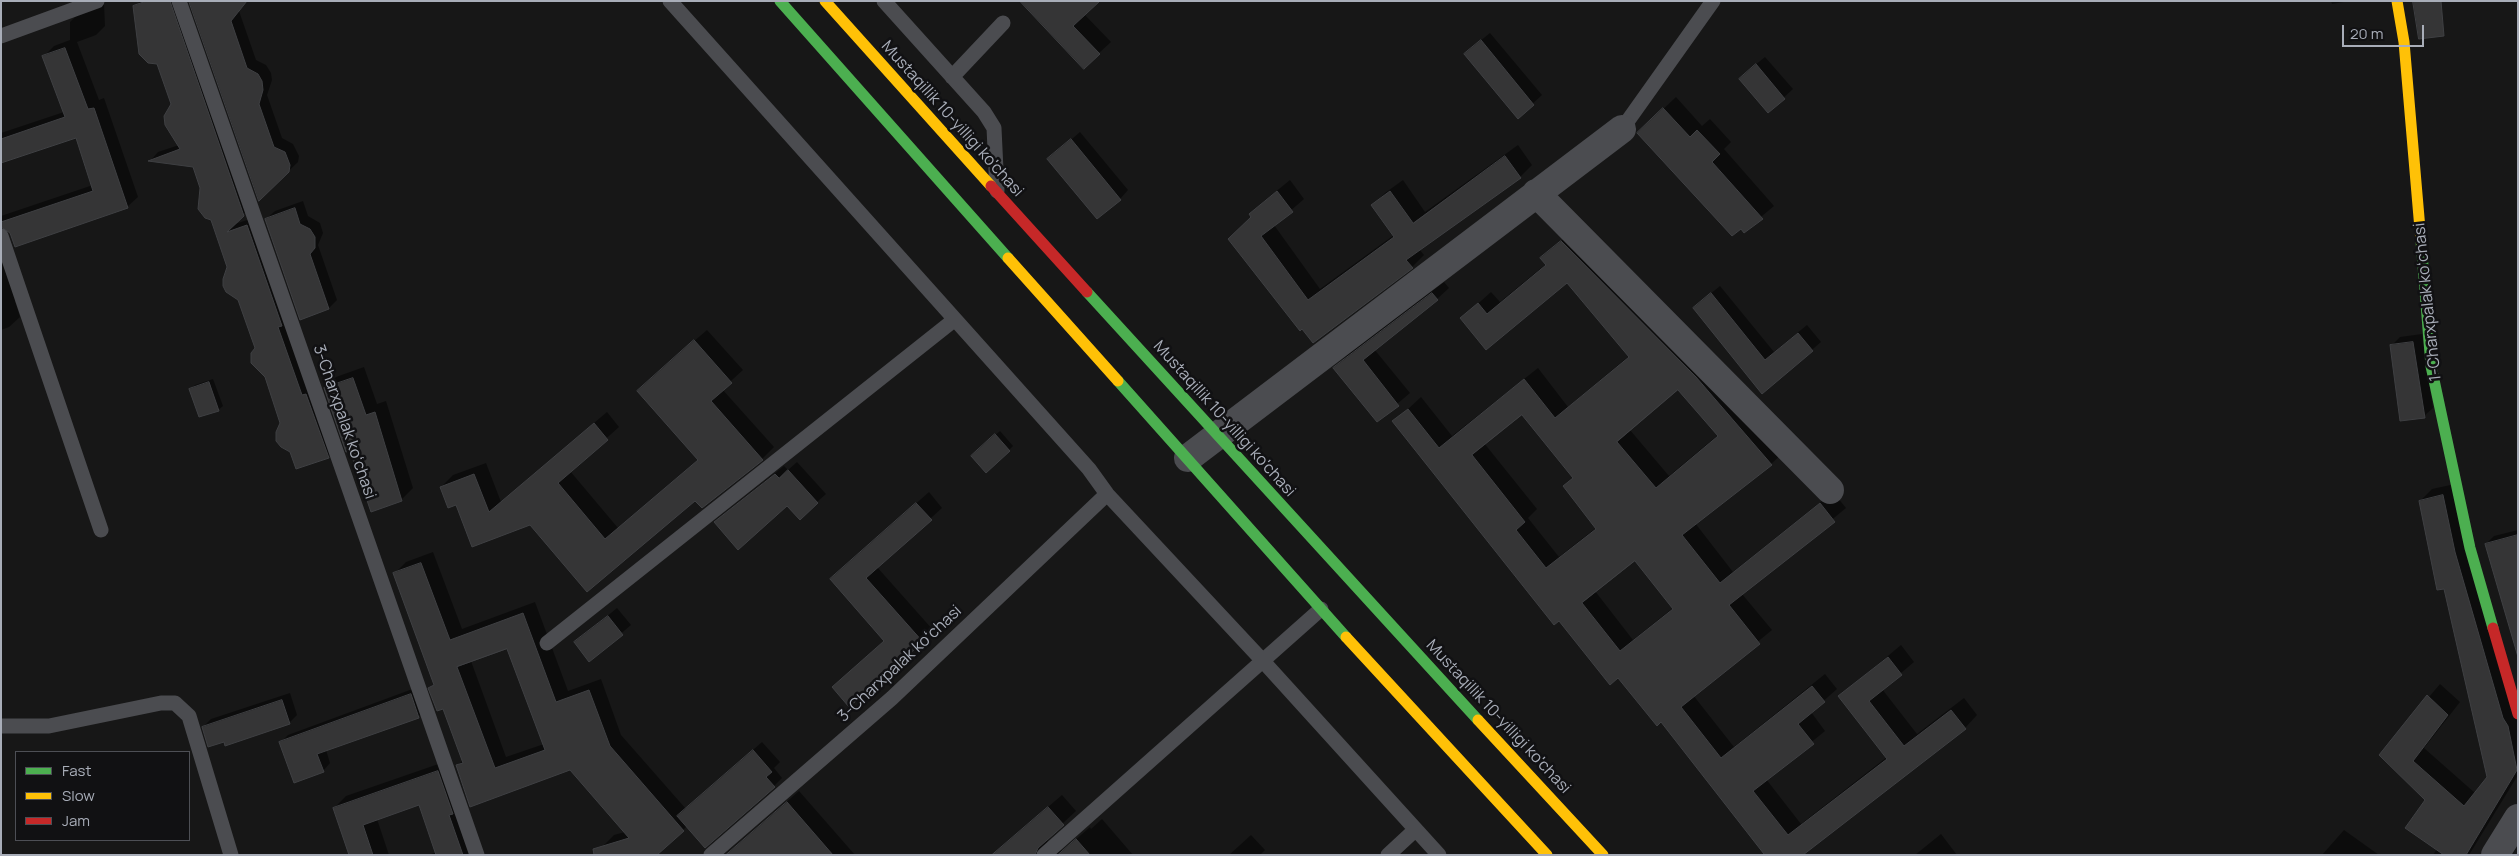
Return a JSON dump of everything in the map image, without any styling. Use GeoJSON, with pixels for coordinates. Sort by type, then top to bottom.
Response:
{"type":"FeatureCollection","features":[{"type":"Feature","properties":{"kind":"main road"},"geometry":{"type":"LineString","coordinates":[[780,1],[1321,608],[1547,855]]}},
{"type":"Feature","properties":{"kind":"main road","name":"Mustaqillik 10-yilligi ko'chasi"},"geometry":{"type":"LineString","coordinates":[[825,1],[1216,436],[1603,855]]}},
{"type":"Feature","properties":{"kind":"main road","name":"1-Charxpalak koʻchasi"},"geometry":{"type":"LineString","coordinates":[[2397,1],[2404,42],[2432,366],[2470,548],[2518,714]]}},
{"type":"Feature","properties":{"kind":"street"},"geometry":{"type":"LineString","coordinates":[[1188,458],[1536,192],[1622,129]]}},
{"type":"Feature","properties":{"kind":"street"},"geometry":{"type":"LineString","coordinates":[[1536,192],[1830,490]]}},
{"type":"Feature","properties":{"kind":"street"},"geometry":{"type":"LineString","coordinates":[[2496,855],[2518,818]]}},
{"type":"Feature","properties":{"kind":"lane"},"geometry":{"type":"LineString","coordinates":[[1,36],[97,1]]}},
{"type":"Feature","properties":{"kind":"lane","name":"3-Charxpalak koʻchasi"},"geometry":{"type":"LineString","coordinates":[[179,1],[477,855]]}},
{"type":"Feature","properties":{"kind":"lane"},"geometry":{"type":"LineString","coordinates":[[670,1],[1089,469],[1107,494],[1262,660],[1439,855]]}},
{"type":"Feature","properties":{"kind":"lane"},"geometry":{"type":"LineString","coordinates":[[884,1],[984,112],[994,128],[997,192]]}},
{"type":"Feature","properties":{"kind":"lane"},"geometry":{"type":"LineString","coordinates":[[1622,129],[1713,1]]}},
{"type":"Feature","properties":{"kind":"lane"},"geometry":{"type":"LineString","coordinates":[[952,77],[1003,22]]}},
{"type":"Feature","properties":{"kind":"lane"},"geometry":{"type":"LineString","coordinates":[[1,236],[101,530]]}},
{"type":"Feature","properties":{"kind":"lane"},"geometry":{"type":"LineString","coordinates":[[547,643],[954,320]]}},
{"type":"Feature","properties":{"kind":"lane","name":"3-Charxpalak koʻchasi"},"geometry":{"type":"LineString","coordinates":[[711,855],[892,698],[1107,494]]}},
{"type":"Feature","properties":{"kind":"lane"},"geometry":{"type":"LineString","coordinates":[[1044,855],[1321,608]]}},
{"type":"Feature","properties":{"kind":"lane"},"geometry":{"type":"LineString","coordinates":[[1,726],[49,726],[161,703],[175,704],[189,716],[231,855]]}},
{"type":"Feature","properties":{"kind":"lane"},"geometry":{"type":"LineString","coordinates":[[1388,855],[1415,830]]}},
{"type":"Feature","properties":{"kind":"building"},"geometry":{"type":"Polygon","coordinates":[[[147,1],[170,1],[244,216],[227,232],[247,225],[282,326],[278,327],[302,395],[306,394],[329,458],[296,469],[290,452],[281,447],[276,441],[276,432],[280,423],[265,377],[251,363],[251,353],[255,348],[238,300],[226,292],[223,286],[227,267],[211,220],[205,218],[198,209],[200,188],[193,167],[148,161],[180,149],[165,125],[164,116],[171,104],[157,64],[148,63],[139,54],[133,6],[147,1]]]}},
{"type":"Feature","properties":{"kind":"building"},"geometry":{"type":"Polygon","coordinates":[[[189,1],[247,1],[231,21],[247,68],[258,74],[262,81],[263,90],[259,104],[274,147],[285,152],[290,165],[289,172],[259,201],[189,1]]]}},
{"type":"Feature","properties":{"kind":"building"},"geometry":{"type":"Polygon","coordinates":[[[1020,1],[1100,1],[1073,26],[1100,54],[1084,69],[1020,1]]]}},
{"type":"Feature","properties":{"kind":"building"},"geometry":{"type":"Polygon","coordinates":[[[2413,1],[2441,1],[2444,36],[2419,39],[2413,1]]]}},
{"type":"Feature","properties":{"kind":"building"},"geometry":{"type":"Polygon","coordinates":[[[1481,40],[1534,105],[1518,119],[1464,54],[1481,40]]]}},
{"type":"Feature","properties":{"kind":"building"},"geometry":{"type":"Polygon","coordinates":[[[65,48],[88,109],[94,108],[128,208],[15,247],[10,233],[1,227],[1,222],[93,191],[76,138],[1,163],[1,139],[65,117],[42,56],[65,48]]]}},
{"type":"Feature","properties":{"kind":"building"},"geometry":{"type":"Polygon","coordinates":[[[1756,64],[1785,99],[1768,113],[1739,79],[1756,64]]]}},
{"type":"Feature","properties":{"kind":"building"},"geometry":{"type":"Polygon","coordinates":[[[1663,108],[1690,137],[1697,130],[1720,154],[1712,162],[1763,219],[1744,233],[1741,229],[1732,236],[1637,133],[1663,108]]]}},
{"type":"Feature","properties":{"kind":"building"},"geometry":{"type":"Polygon","coordinates":[[[1071,139],[1121,200],[1097,219],[1047,159],[1071,139]]]}},
{"type":"Feature","properties":{"kind":"building"},"geometry":{"type":"Polygon","coordinates":[[[1505,156],[1521,178],[1406,260],[1413,268],[1313,343],[1302,329],[1300,331],[1228,239],[1251,217],[1249,214],[1277,191],[1293,212],[1261,236],[1308,300],[1394,237],[1371,205],[1390,191],[1413,223],[1505,156]]]}},
{"type":"Feature","properties":{"kind":"building"},"geometry":{"type":"Polygon","coordinates":[[[295,208],[300,224],[310,229],[315,237],[315,248],[310,254],[329,309],[300,320],[265,219],[295,208]]]}},
{"type":"Feature","properties":{"kind":"building"},"geometry":{"type":"Polygon","coordinates":[[[1561,241],[1696,377],[1772,465],[1682,535],[1720,583],[1820,503],[1835,522],[1729,605],[1760,644],[1681,707],[1721,758],[1812,686],[1825,702],[1798,724],[1814,744],[1753,791],[1788,835],[1887,759],[1838,696],[1888,657],[1902,675],[1869,701],[1904,746],[1951,710],[1966,729],[1803,855],[1763,855],[1661,722],[1657,726],[1618,678],[1610,685],[1559,621],[1554,625],[1392,421],[1408,409],[1439,448],[1524,379],[1555,418],[1629,357],[1567,283],[1486,350],[1460,318],[1478,303],[1487,314],[1546,265],[1540,258],[1561,241]],[[1678,390],[1617,442],[1656,488],[1718,436],[1678,390]],[[1522,415],[1472,455],[1525,522],[1516,530],[1546,568],[1596,529],[1563,486],[1573,478],[1522,415]],[[1635,561],[1582,603],[1620,651],[1673,609],[1635,561]]]}},
{"type":"Feature","properties":{"kind":"building"},"geometry":{"type":"Polygon","coordinates":[[[1432,293],[1438,300],[1363,360],[1399,406],[1377,422],[1333,368],[1432,293]]]}},
{"type":"Feature","properties":{"kind":"building"},"geometry":{"type":"Polygon","coordinates":[[[1711,293],[1765,360],[1798,333],[1813,351],[1762,394],[1693,308],[1711,293]]]}},
{"type":"Feature","properties":{"kind":"building"},"geometry":{"type":"Polygon","coordinates":[[[694,340],[732,383],[711,401],[763,460],[702,508],[695,501],[587,592],[530,525],[472,547],[456,505],[448,508],[440,487],[474,474],[489,512],[594,423],[608,440],[558,483],[605,539],[698,460],[637,391],[694,340]]]}},
{"type":"Feature","properties":{"kind":"building"},"geometry":{"type":"Polygon","coordinates":[[[2413,342],[2425,418],[2400,421],[2390,345],[2413,342]]]}},
{"type":"Feature","properties":{"kind":"building"},"geometry":{"type":"Polygon","coordinates":[[[353,378],[366,415],[375,412],[402,501],[371,512],[350,451],[346,452],[324,388],[353,378]]]}},
{"type":"Feature","properties":{"kind":"building"},"geometry":{"type":"Polygon","coordinates":[[[209,382],[219,411],[199,417],[189,389],[209,382]]]}},
{"type":"Feature","properties":{"kind":"building"},"geometry":{"type":"Polygon","coordinates":[[[995,434],[1010,451],[986,473],[971,456],[995,434]]]}},
{"type":"Feature","properties":{"kind":"building"},"geometry":{"type":"Polygon","coordinates":[[[788,470],[818,503],[800,520],[787,506],[738,550],[714,522],[775,474],[779,478],[788,470]]]}},
{"type":"Feature","properties":{"kind":"building"},"geometry":{"type":"Polygon","coordinates":[[[2443,495],[2455,552],[2503,718],[2508,726],[2517,770],[2466,855],[2444,855],[2405,828],[2425,800],[2379,755],[2427,695],[2448,715],[2413,761],[2464,806],[2487,777],[2444,589],[2437,590],[2419,501],[2443,495]]]}},
{"type":"Feature","properties":{"kind":"building"},"geometry":{"type":"Polygon","coordinates":[[[916,503],[932,520],[866,578],[923,642],[849,707],[832,687],[884,641],[830,579],[916,503]]]}},
{"type":"Feature","properties":{"kind":"building"},"geometry":{"type":"Polygon","coordinates":[[[2518,535],[2518,657],[2485,544],[2518,535]]]}},
{"type":"Feature","properties":{"kind":"building"},"geometry":{"type":"Polygon","coordinates":[[[421,563],[450,640],[523,613],[556,702],[589,690],[610,746],[684,831],[657,855],[594,855],[593,849],[629,838],[570,770],[470,807],[456,765],[463,763],[443,709],[437,711],[428,688],[434,685],[393,573],[421,563]],[[507,649],[457,667],[495,768],[545,750],[507,649]]]}},
{"type":"Feature","properties":{"kind":"building"},"geometry":{"type":"Polygon","coordinates":[[[608,616],[623,635],[589,662],[574,642],[608,616]]]}},
{"type":"Feature","properties":{"kind":"building"},"geometry":{"type":"Polygon","coordinates":[[[411,694],[419,718],[317,754],[324,772],[294,783],[279,742],[411,694]]]}},
{"type":"Feature","properties":{"kind":"building"},"geometry":{"type":"Polygon","coordinates":[[[282,700],[290,724],[225,746],[224,742],[208,747],[202,727],[282,700]]]}},
{"type":"Feature","properties":{"kind":"building"},"geometry":{"type":"Polygon","coordinates":[[[753,750],[772,772],[766,777],[775,787],[705,848],[677,816],[753,750]]]}},
{"type":"Feature","properties":{"kind":"building"},"geometry":{"type":"Polygon","coordinates":[[[438,771],[453,814],[449,815],[463,855],[436,855],[419,805],[363,825],[373,855],[349,855],[333,808],[438,771]]]}},
{"type":"Feature","properties":{"kind":"building"},"geometry":{"type":"Polygon","coordinates":[[[787,802],[833,855],[726,855],[787,802]]]}},
{"type":"Feature","properties":{"kind":"building"},"geometry":{"type":"Polygon","coordinates":[[[1048,807],[1064,825],[1038,848],[1035,855],[992,855],[1048,807]]]}},
{"type":"Feature","properties":{"kind":"building"},"geometry":{"type":"Polygon","coordinates":[[[1076,839],[1090,855],[1058,855],[1076,839]]]}},
{"type":"Feature","properties":{"kind":"traffic: fast"},"geometry":{"type":"LineString","coordinates":[[780,1],[1008,258]]}},
{"type":"Feature","properties":{"kind":"traffic: fast"},"geometry":{"type":"LineString","coordinates":[[2421,241],[2431,366],[2470,548],[2493,628]]}},
{"type":"Feature","properties":{"kind":"traffic: fast"},"geometry":{"type":"LineString","coordinates":[[1087,292],[1478,720]]}},
{"type":"Feature","properties":{"kind":"traffic: fast"},"geometry":{"type":"LineString","coordinates":[[1118,381],[1346,637]]}},
{"type":"Feature","properties":{"kind":"traffic: slow"},"geometry":{"type":"LineString","coordinates":[[825,1],[991,186]]}},
{"type":"Feature","properties":{"kind":"traffic: slow"},"geometry":{"type":"LineString","coordinates":[[2397,1],[2404,42],[2421,241]]}},
{"type":"Feature","properties":{"kind":"traffic: slow"},"geometry":{"type":"LineString","coordinates":[[1008,258],[1118,381]]}},
{"type":"Feature","properties":{"kind":"traffic: slow"},"geometry":{"type":"LineString","coordinates":[[1346,637],[1547,855]]}},
{"type":"Feature","properties":{"kind":"traffic: slow"},"geometry":{"type":"LineString","coordinates":[[1478,720],[1603,855]]}},
{"type":"Feature","properties":{"kind":"traffic: jam"},"geometry":{"type":"LineString","coordinates":[[991,186],[1087,292]]}},
{"type":"Feature","properties":{"kind":"traffic: jam"},"geometry":{"type":"LineString","coordinates":[[2493,628],[2518,714]]}}]}
